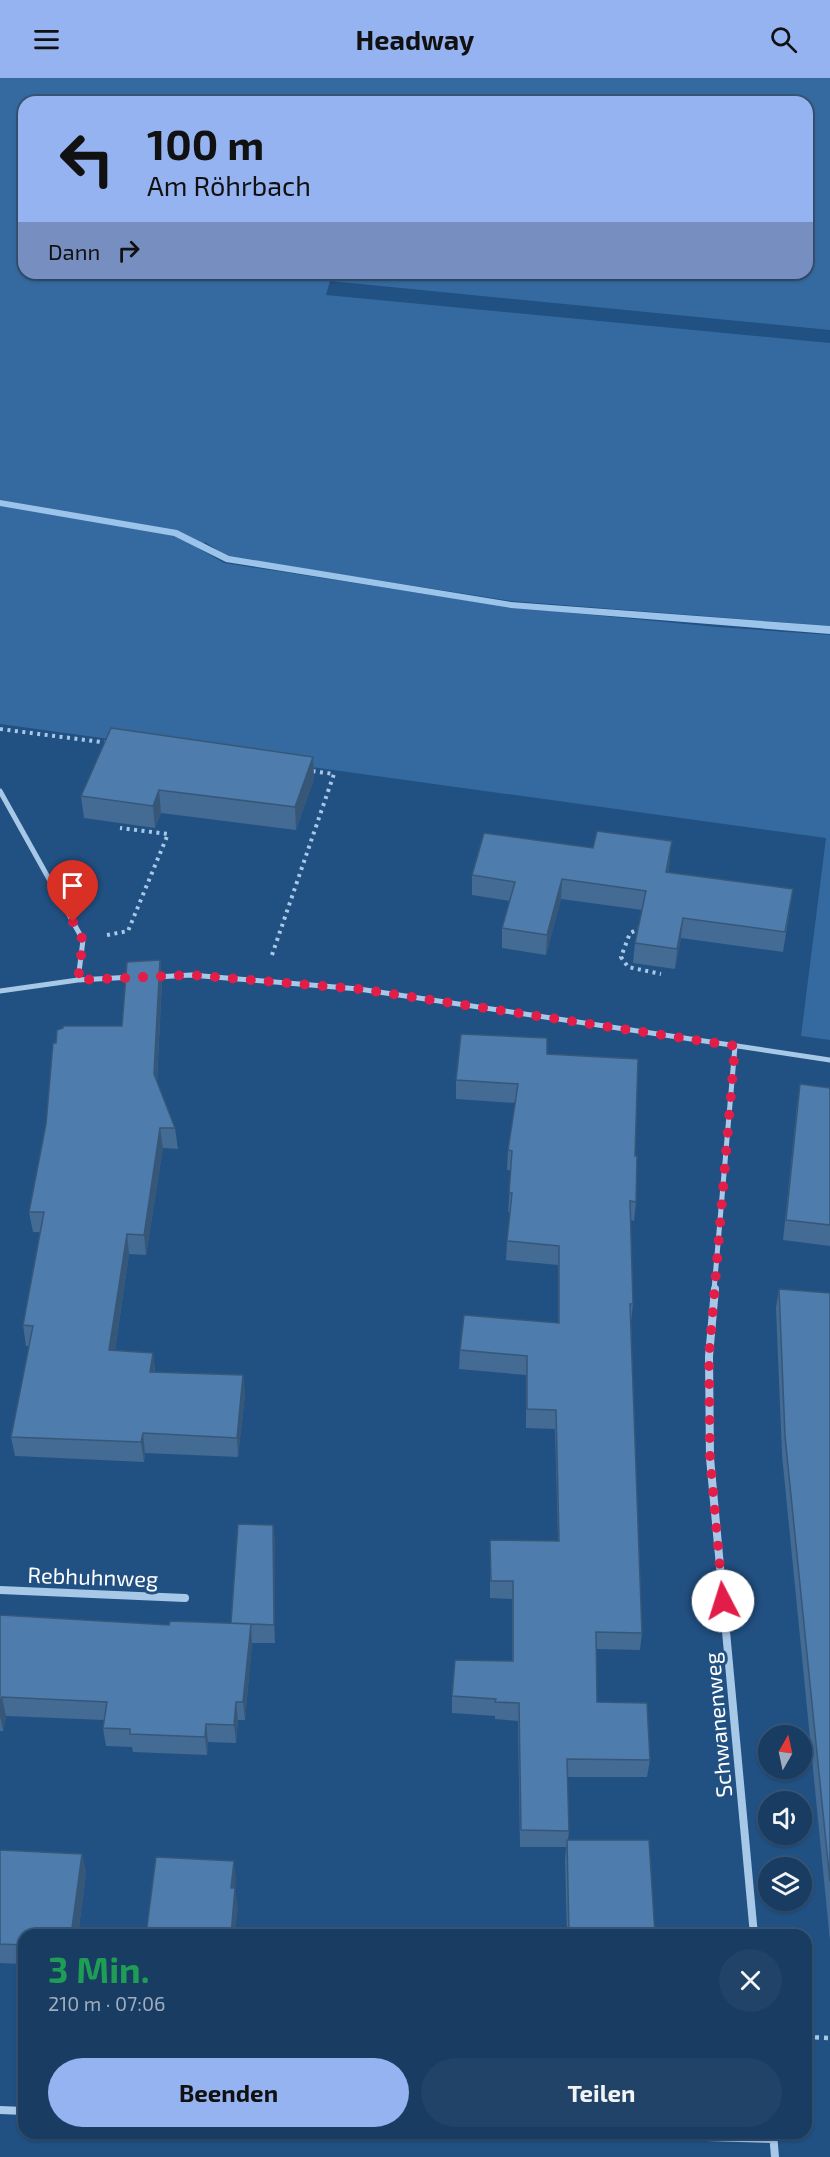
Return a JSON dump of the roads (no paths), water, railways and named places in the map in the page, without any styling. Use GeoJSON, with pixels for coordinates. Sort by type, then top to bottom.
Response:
{"type":"FeatureCollection","features":[{"type":"Feature","properties":{"kind":"street"},"geometry":{"type":"LineString","coordinates":[[0,791],[83,940],[78,980]]}},
{"type":"Feature","properties":{"kind":"street"},"geometry":{"type":"LineString","coordinates":[[0,991],[78,980],[191,975],[264,981],[359,989],[830,1060]]}},
{"type":"Feature","properties":{"kind":"street","name":"Schwanenweg"},"geometry":{"type":"LineString","coordinates":[[735,1046],[709,1356],[710,1458],[753,1929]]}},
{"type":"Feature","properties":{"kind":"street","name":"Rebhuhnweg"},"geometry":{"type":"LineString","coordinates":[[0,1590],[185,1598]]}},
{"type":"Feature","properties":{"kind":"street"},"geometry":{"type":"LineString","coordinates":[[0,2110],[18,2111]]}},
{"type":"Feature","properties":{"kind":"street"},"geometry":{"type":"LineString","coordinates":[[773,2139],[775,2157]]}},
{"type":"Feature","properties":{"kind":"waterway"},"geometry":{"type":"LineString","coordinates":[[0,503],[177,533],[226,559],[511,605],[830,630]]}}]}
